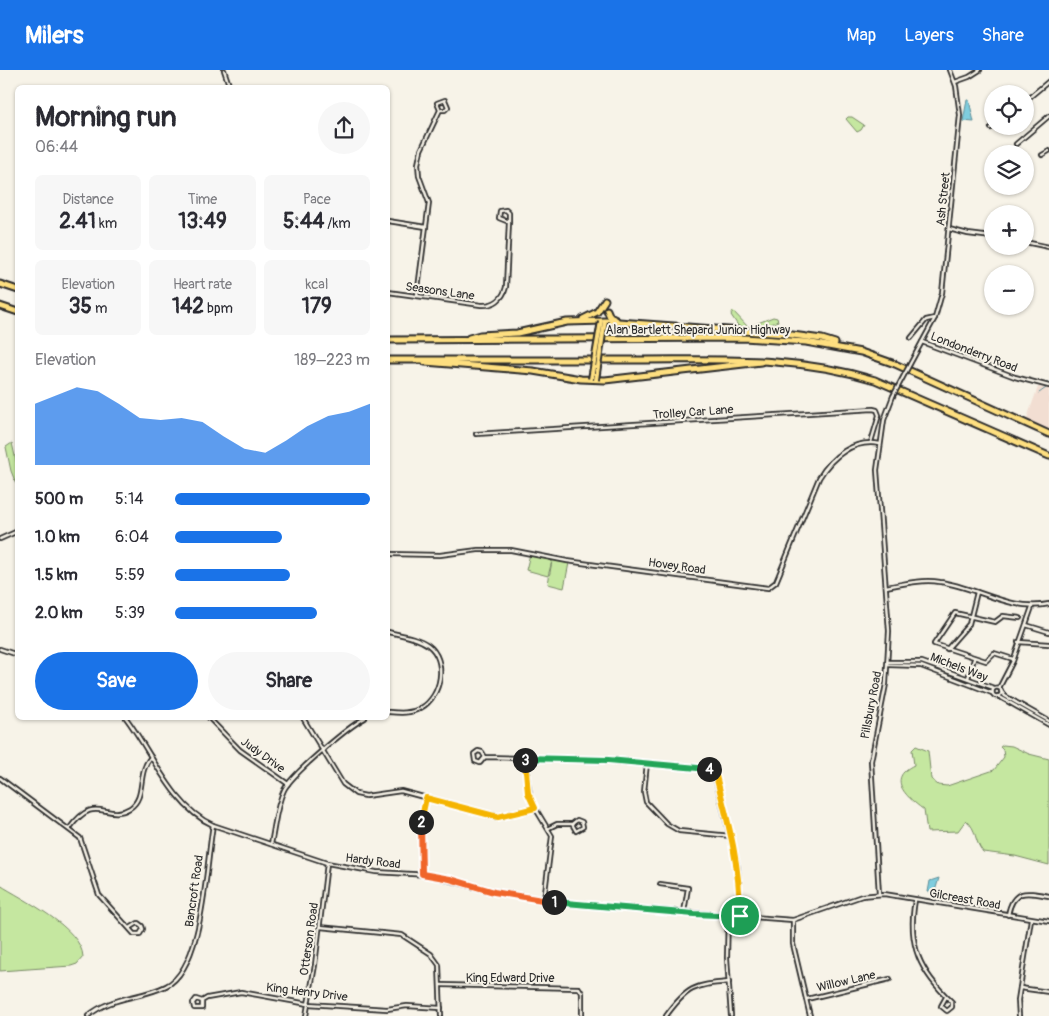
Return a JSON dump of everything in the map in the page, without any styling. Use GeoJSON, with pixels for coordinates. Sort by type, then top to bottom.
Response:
{"type":"FeatureCollection","features":[{"type":"Feature","properties":{"kind":"highway"},"geometry":{"type":"LineString","coordinates":[[0,284],[15,289]]}},
{"type":"Feature","properties":{"kind":"highway"},"geometry":{"type":"LineString","coordinates":[[463,340],[480,335],[517,333],[592,316],[605,300]]}},
{"type":"Feature","properties":{"kind":"highway"},"geometry":{"type":"LineString","coordinates":[[0,306],[15,311]]}},
{"type":"Feature","properties":{"kind":"highway"},"geometry":{"type":"LineString","coordinates":[[607,310],[610,317],[622,322]]}},
{"type":"Feature","properties":{"kind":"highway"},"geometry":{"type":"LineString","coordinates":[[574,321],[622,322],[803,336],[822,339],[847,349]]}},
{"type":"Feature","properties":{"kind":"highway","name":"Alan Bartlett Shepard Junior Highway"},"geometry":{"type":"LineString","coordinates":[[390,340],[768,338],[806,342],[847,349],[895,364],[1049,434]]}},
{"type":"Feature","properties":{"kind":"highway"},"geometry":{"type":"LineString","coordinates":[[390,360],[769,360],[831,368],[875,380],[1049,457]]}},
{"type":"Feature","properties":{"kind":"highway"},"geometry":{"type":"LineString","coordinates":[[420,360],[430,364],[525,370],[594,379],[625,379],[719,366],[749,365],[769,360]]}},
{"type":"Feature","properties":{"kind":"main road"},"geometry":{"type":"LineString","coordinates":[[594,379],[594,360],[603,321]]}},
{"type":"Feature","properties":{"kind":"main road"},"geometry":{"type":"LineString","coordinates":[[594,379],[603,321]]}},
{"type":"Feature","properties":{"kind":"street"},"geometry":{"type":"LineString","coordinates":[[224,70],[229,85]]}},
{"type":"Feature","properties":{"kind":"street","name":"Ash Street"},"geometry":{"type":"LineString","coordinates":[[922,342],[934,318],[942,292],[949,229],[960,115],[955,82],[950,70]]}},
{"type":"Feature","properties":{"kind":"street"},"geometry":{"type":"LineString","coordinates":[[955,82],[969,77],[980,70]]}},
{"type":"Feature","properties":{"kind":"street"},"geometry":{"type":"LineString","coordinates":[[1034,94],[1049,81]]}},
{"type":"Feature","properties":{"kind":"street"},"geometry":{"type":"LineString","coordinates":[[444,100],[448,107],[440,110],[437,104],[444,100]]}},
{"type":"Feature","properties":{"kind":"street"},"geometry":{"type":"LineString","coordinates":[[417,296],[429,203],[419,176],[418,164],[421,150],[440,110]]}},
{"type":"Feature","properties":{"kind":"street"},"geometry":{"type":"LineString","coordinates":[[1016,144],[1049,116]]}},
{"type":"Feature","properties":{"kind":"street"},"geometry":{"type":"LineString","coordinates":[[1042,155],[1049,151]]}},
{"type":"Feature","properties":{"kind":"street","name":"Seasons Lane"},"geometry":{"type":"LineString","coordinates":[[390,292],[484,305],[498,300],[506,287],[509,222],[508,212],[501,210],[498,214],[499,218],[509,222]]}},
{"type":"Feature","properties":{"kind":"street"},"geometry":{"type":"LineString","coordinates":[[390,221],[426,227]]}},
{"type":"Feature","properties":{"kind":"street"},"geometry":{"type":"LineString","coordinates":[[949,229],[968,234],[984,235]]}},
{"type":"Feature","properties":{"kind":"street"},"geometry":{"type":"LineString","coordinates":[[1034,244],[1049,247]]}},
{"type":"Feature","properties":{"kind":"street"},"geometry":{"type":"LineString","coordinates":[[911,338],[926,320],[934,318]]}},
{"type":"Feature","properties":{"kind":"street","name":"Pillsbury Road"},"geometry":{"type":"LineString","coordinates":[[879,894],[871,761],[888,664],[889,631],[878,484],[880,444],[886,415],[893,396],[922,342]]}},
{"type":"Feature","properties":{"kind":"street","name":"Londonderry Road"},"geometry":{"type":"LineString","coordinates":[[922,342],[1015,377],[1049,386]]}},
{"type":"Feature","properties":{"kind":"street","name":"Trolley Car Lane"},"geometry":{"type":"LineString","coordinates":[[476,434],[874,409],[877,410],[879,415],[871,442]]}},
{"type":"Feature","properties":{"kind":"street"},"geometry":{"type":"LineString","coordinates":[[871,442],[880,444]]}},
{"type":"Feature","properties":{"kind":"street","name":"Hovey Road"},"geometry":{"type":"LineString","coordinates":[[390,554],[440,555],[472,550],[511,550],[567,561],[768,588],[776,582],[822,473],[853,445],[871,442]]}},
{"type":"Feature","properties":{"kind":"street"},"geometry":{"type":"LineString","coordinates":[[0,539],[15,532]]}},
{"type":"Feature","properties":{"kind":"street"},"geometry":{"type":"LineString","coordinates":[[886,587],[930,581],[956,586],[1018,604],[1033,606],[1049,604]]}},
{"type":"Feature","properties":{"kind":"street"},"geometry":{"type":"LineString","coordinates":[[947,649],[969,624],[977,592]]}},
{"type":"Feature","properties":{"kind":"street"},"geometry":{"type":"LineString","coordinates":[[998,696],[1033,606]]}},
{"type":"Feature","properties":{"kind":"street"},"geometry":{"type":"LineString","coordinates":[[1013,659],[994,653],[986,662],[934,644],[955,613],[995,622],[1003,616],[1020,618]]}},
{"type":"Feature","properties":{"kind":"street"},"geometry":{"type":"LineString","coordinates":[[1026,625],[1049,632]]}},
{"type":"Feature","properties":{"kind":"street"},"geometry":{"type":"LineString","coordinates":[[390,633],[426,644],[437,656],[440,673],[434,695],[422,708],[408,713],[390,712]]}},
{"type":"Feature","properties":{"kind":"street"},"geometry":{"type":"LineString","coordinates":[[1018,642],[1049,644]]}},
{"type":"Feature","properties":{"kind":"street"},"geometry":{"type":"LineString","coordinates":[[0,649],[15,654]]}},
{"type":"Feature","properties":{"kind":"street"},"geometry":{"type":"LineString","coordinates":[[968,678],[974,659]]}},
{"type":"Feature","properties":{"kind":"street","name":"Michels Way"},"geometry":{"type":"LineString","coordinates":[[888,664],[922,662],[1000,690],[1006,696],[1049,721]]}},
{"type":"Feature","properties":{"kind":"street","name":"Michels Way"},"geometry":{"type":"LineString","coordinates":[[888,664],[921,666],[992,693],[1049,725]]}},
{"type":"Feature","properties":{"kind":"street"},"geometry":{"type":"LineString","coordinates":[[992,693],[994,688]]}},
{"type":"Feature","properties":{"kind":"street","name":"Hardy Road"},"geometry":{"type":"LineString","coordinates":[[127,720],[151,757],[191,810],[213,825],[327,863],[376,872],[422,874],[450,879],[494,892],[544,900],[684,913],[793,920]]}},
{"type":"Feature","properties":{"kind":"street","name":"Judy Drive"},"geometry":{"type":"LineString","coordinates":[[211,720],[240,750],[288,784]]}},
{"type":"Feature","properties":{"kind":"street"},"geometry":{"type":"LineString","coordinates":[[304,720],[342,784],[356,794],[366,796],[401,791],[498,817],[535,808]]}},
{"type":"Feature","properties":{"kind":"street"},"geometry":{"type":"LineString","coordinates":[[271,844],[280,800],[288,784],[324,751],[363,720]]}},
{"type":"Feature","properties":{"kind":"street"},"geometry":{"type":"LineString","coordinates":[[485,757],[484,753],[478,751],[473,758],[476,762],[480,762],[485,757],[648,763],[712,771],[716,776],[740,880],[740,916]]}},
{"type":"Feature","properties":{"kind":"street"},"geometry":{"type":"LineString","coordinates":[[69,829],[80,815],[88,810],[122,812],[134,804],[140,792],[142,770],[151,757]]}},
{"type":"Feature","properties":{"kind":"street"},"geometry":{"type":"LineString","coordinates":[[524,758],[528,793],[535,808],[549,828],[552,839],[544,900]]}},
{"type":"Feature","properties":{"kind":"street"},"geometry":{"type":"LineString","coordinates":[[648,763],[644,792],[646,802],[669,826],[682,831],[731,836]]}},
{"type":"Feature","properties":{"kind":"street"},"geometry":{"type":"LineString","coordinates":[[0,778],[69,829],[83,843],[99,895],[130,928],[136,934],[143,930],[142,926],[138,923],[130,928]]}},
{"type":"Feature","properties":{"kind":"street"},"geometry":{"type":"LineString","coordinates":[[422,874],[421,820],[426,798]]}},
{"type":"Feature","properties":{"kind":"street"},"geometry":{"type":"LineString","coordinates":[[549,828],[557,824],[572,824],[579,820],[583,826],[581,830],[576,831],[572,824]]}},
{"type":"Feature","properties":{"kind":"street","name":"Bancroft Road"},"geometry":{"type":"LineString","coordinates":[[88,1016],[112,1001],[167,985],[180,973],[191,953],[198,931],[213,825]]}},
{"type":"Feature","properties":{"kind":"street","name":"Otterson Road"},"geometry":{"type":"LineString","coordinates":[[306,1016],[320,926],[327,863]]}},
{"type":"Feature","properties":{"kind":"street"},"geometry":{"type":"LineString","coordinates":[[660,884],[688,888],[684,913]]}},
{"type":"Feature","properties":{"kind":"street"},"geometry":{"type":"LineString","coordinates":[[1008,915],[1011,903],[1018,895],[1028,892],[1049,896]]}},
{"type":"Feature","properties":{"kind":"street"},"geometry":{"type":"LineString","coordinates":[[810,1016],[793,944],[793,920],[862,896],[879,894]]}},
{"type":"Feature","properties":{"kind":"street","name":"Gilcreast Road"},"geometry":{"type":"LineString","coordinates":[[879,894],[1049,921]]}},
{"type":"Feature","properties":{"kind":"street"},"geometry":{"type":"LineString","coordinates":[[915,899],[913,934],[918,956],[930,980],[946,997],[952,1004],[951,1009],[947,1010],[943,1009],[941,1004],[946,997]]}},
{"type":"Feature","properties":{"kind":"street"},"geometry":{"type":"LineString","coordinates":[[728,915],[727,958],[732,1016]]}},
{"type":"Feature","properties":{"kind":"street"},"geometry":{"type":"LineString","coordinates":[[1020,1016],[1018,1009],[1020,988],[1031,919]]}},
{"type":"Feature","properties":{"kind":"street"},"geometry":{"type":"LineString","coordinates":[[320,926],[393,933],[407,937],[435,958],[439,965],[441,1016]]}},
{"type":"Feature","properties":{"kind":"street","name":"Willow Lane"},"geometry":{"type":"LineString","coordinates":[[807,999],[890,979]]}},
{"type":"Feature","properties":{"kind":"street"},"geometry":{"type":"LineString","coordinates":[[666,1016],[680,997],[690,988],[702,984],[729,982]]}},
{"type":"Feature","properties":{"kind":"street","name":"King Edward Drive"},"geometry":{"type":"LineString","coordinates":[[441,985],[579,988],[582,993],[582,1016]]}},
{"type":"Feature","properties":{"kind":"street"},"geometry":{"type":"LineString","coordinates":[[1020,988],[1049,992]]}},
{"type":"Feature","properties":{"kind":"street","name":"King Henry Drive"},"geometry":{"type":"LineString","coordinates":[[202,1001],[202,1008],[194,1008],[194,1001],[198,999],[202,1001],[209,997],[244,992],[308,1004],[387,1009],[407,1006],[441,1008]]}},
{"type":"Feature","properties":{"kind":"shaded area"},"geometry":{"type":"Polygon","coordinates":[[[1038,387],[1049,389],[1049,431],[1026,421],[1038,387]]]}},
{"type":"Feature","properties":{"kind":"green space"},"geometry":{"type":"Polygon","coordinates":[[[852,117],[864,125],[861,130],[857,132],[846,119],[852,117]]]}},
{"type":"Feature","properties":{"kind":"green space"},"geometry":{"type":"Polygon","coordinates":[[[733,311],[748,327],[773,317],[777,318],[778,321],[747,335],[743,333],[731,315],[733,311]]]}},
{"type":"Feature","properties":{"kind":"green space"},"geometry":{"type":"Polygon","coordinates":[[[12,443],[15,456],[15,481],[11,471],[6,447],[12,443]]]}},
{"type":"Feature","properties":{"kind":"green space"},"geometry":{"type":"Polygon","coordinates":[[[530,554],[569,563],[564,588],[548,584],[552,561],[548,576],[526,570],[530,554]]]}},
{"type":"Feature","properties":{"kind":"green space"},"geometry":{"type":"Polygon","coordinates":[[[1003,745],[1012,746],[1029,754],[1049,759],[1049,865],[1015,856],[983,852],[970,824],[966,820],[958,831],[927,832],[924,810],[902,788],[901,776],[905,770],[914,765],[912,750],[916,746],[928,751],[931,779],[938,785],[947,786],[994,770],[1004,757],[1003,750],[1000,747],[1003,745]]]}},
{"type":"Feature","properties":{"kind":"green space"},"geometry":{"type":"Polygon","coordinates":[[[0,885],[36,906],[73,935],[80,946],[83,957],[77,964],[0,971],[0,885]]]}},
{"type":"Feature","properties":{"kind":"water"},"geometry":{"type":"Polygon","coordinates":[[[967,100],[969,100],[974,122],[963,121],[967,100]]]}},
{"type":"Feature","properties":{"kind":"water"},"geometry":{"type":"Polygon","coordinates":[[[939,878],[935,891],[928,892],[930,881],[939,878]]]}},
{"type":"Feature","properties":{"kind":"waterway"},"geometry":{"type":"LineString","coordinates":[[1039,393],[1046,388]]}},
{"type":"Feature","properties":{"kind":"route"},"geometry":{"type":"LineString","coordinates":[[524,758],[608,760],[708,769],[714,772],[716,776],[738,868],[740,916],[662,912],[562,903],[494,892],[464,882],[422,874],[420,830],[426,798],[498,817],[509,816],[535,808],[528,793],[524,758]]}}]}
